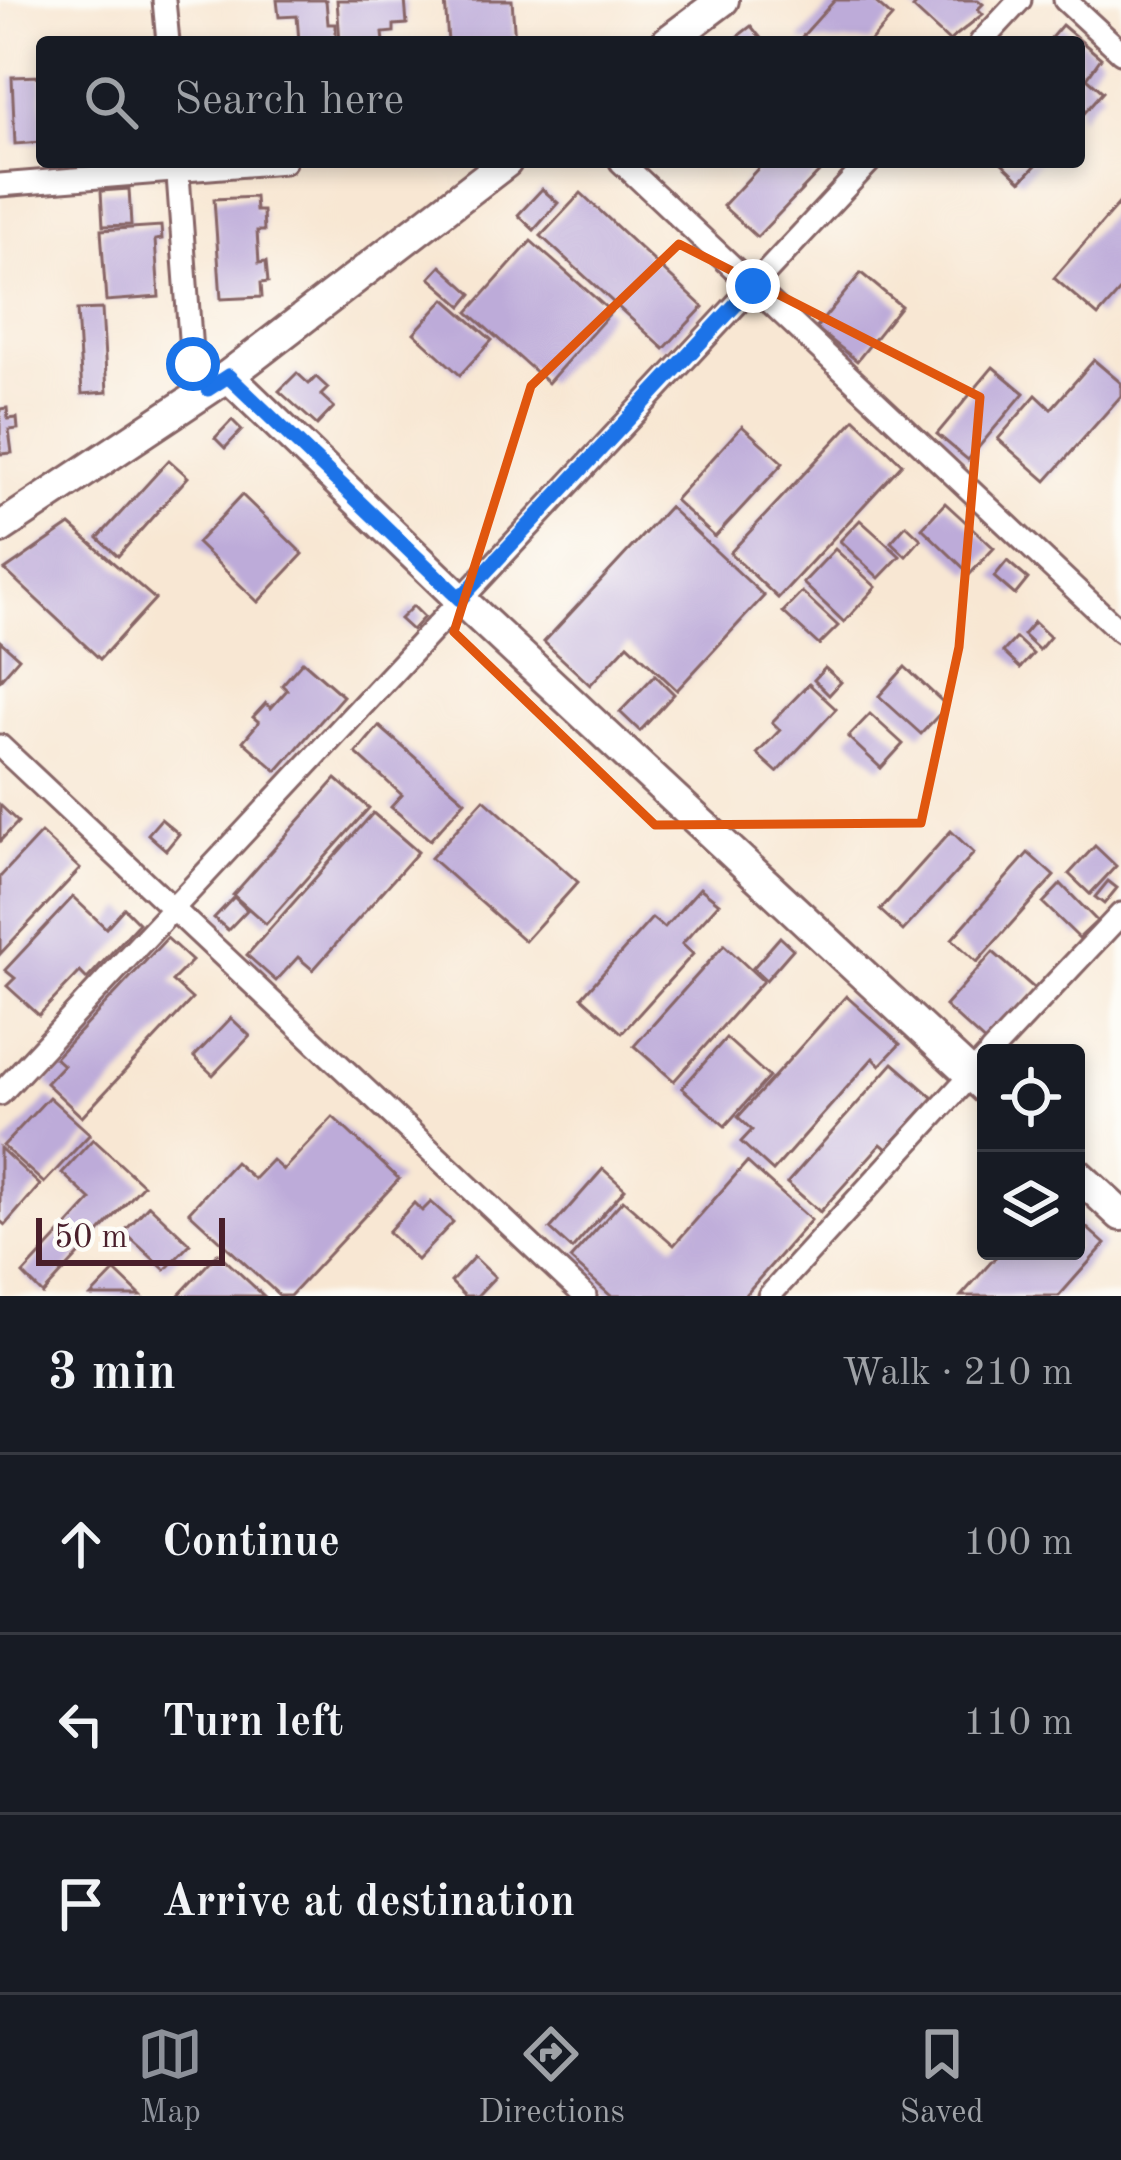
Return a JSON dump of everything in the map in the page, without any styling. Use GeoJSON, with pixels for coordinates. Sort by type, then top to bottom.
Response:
{"type":"FeatureCollection","features":[{"type":"Feature","properties":{"kind":"street"},"geometry":{"type":"LineString","coordinates":[[164,0],[167,36]]}},
{"type":"Feature","properties":{"kind":"street"},"geometry":{"type":"LineString","coordinates":[[675,36],[723,0]]}},
{"type":"Feature","properties":{"kind":"street"},"geometry":{"type":"LineString","coordinates":[[987,36],[1020,0]]}},
{"type":"Feature","properties":{"kind":"street"},"geometry":{"type":"LineString","coordinates":[[1065,0],[1121,52]]}},
{"type":"Feature","properties":{"kind":"street"},"geometry":{"type":"LineString","coordinates":[[0,185],[158,168]]}},
{"type":"Feature","properties":{"kind":"street"},"geometry":{"type":"LineString","coordinates":[[177,168],[193,364],[977,1064]]}},
{"type":"Feature","properties":{"kind":"street"},"geometry":{"type":"LineString","coordinates":[[0,528],[218,382],[498,168]]}},
{"type":"Feature","properties":{"kind":"street"},"geometry":{"type":"LineString","coordinates":[[627,168],[1121,632]]}},
{"type":"Feature","properties":{"kind":"street"},"geometry":{"type":"LineString","coordinates":[[0,1094],[862,168]]}},
{"type":"Feature","properties":{"kind":"street"},"geometry":{"type":"LineString","coordinates":[[0,746],[586,1296]]}},
{"type":"Feature","properties":{"kind":"street"},"geometry":{"type":"LineString","coordinates":[[1005,1044],[1121,914]]}},
{"type":"Feature","properties":{"kind":"street"},"geometry":{"type":"LineString","coordinates":[[769,1296],[977,1075]]}},
{"type":"Feature","properties":{"kind":"street"},"geometry":{"type":"LineString","coordinates":[[1085,1181],[1121,1215]]}},
{"type":"Feature","properties":{"kind":"highlighted area"},"geometry":{"type":"Polygon","coordinates":[[[679,244],[980,397],[959,647],[921,823],[655,825],[454,632],[531,386],[679,244]]]}},
{"type":"Feature","properties":{"kind":"building"},"geometry":{"type":"Polygon","coordinates":[[[277,0],[326,0],[328,24],[336,24],[336,36],[299,36],[297,16],[279,17],[277,0]]]}},
{"type":"Feature","properties":{"kind":"building"},"geometry":{"type":"Polygon","coordinates":[[[337,0],[405,0],[407,24],[394,25],[394,32],[340,36],[337,0]]]}},
{"type":"Feature","properties":{"kind":"building"},"geometry":{"type":"Polygon","coordinates":[[[445,0],[512,0],[515,36],[448,36],[445,0]]]}},
{"type":"Feature","properties":{"kind":"building"},"geometry":{"type":"Polygon","coordinates":[[[835,0],[873,0],[892,17],[875,36],[803,36],[835,0]]]}},
{"type":"Feature","properties":{"kind":"building"},"geometry":{"type":"Polygon","coordinates":[[[920,0],[978,0],[983,14],[955,36],[944,36],[913,8],[920,0]]]}},
{"type":"Feature","properties":{"kind":"building"},"geometry":{"type":"Polygon","coordinates":[[[1062,25],[1075,36],[1053,36],[1062,25]]]}},
{"type":"Feature","properties":{"kind":"building"},"geometry":{"type":"Polygon","coordinates":[[[751,26],[759,36],[738,36],[751,26]]]}},
{"type":"Feature","properties":{"kind":"building"},"geometry":{"type":"Polygon","coordinates":[[[1085,44],[1101,58],[1087,78],[1103,92],[1085,112],[1085,44]]]}},
{"type":"Feature","properties":{"kind":"building"},"geometry":{"type":"Polygon","coordinates":[[[36,76],[36,142],[15,144],[12,77],[36,76]]]}},
{"type":"Feature","properties":{"kind":"building"},"geometry":{"type":"Polygon","coordinates":[[[758,168],[821,170],[757,237],[723,206],[758,168]]]}},
{"type":"Feature","properties":{"kind":"building"},"geometry":{"type":"Polygon","coordinates":[[[1007,168],[1033,168],[1021,181],[1007,168]]]}},
{"type":"Feature","properties":{"kind":"building"},"geometry":{"type":"Polygon","coordinates":[[[129,189],[131,225],[103,226],[101,191],[129,189]]]}},
{"type":"Feature","properties":{"kind":"building"},"geometry":{"type":"Polygon","coordinates":[[[542,189],[558,203],[534,230],[518,215],[542,189]]]}},
{"type":"Feature","properties":{"kind":"building"},"geometry":{"type":"Polygon","coordinates":[[[581,193],[703,307],[664,349],[541,236],[581,193]]]}},
{"type":"Feature","properties":{"kind":"building"},"geometry":{"type":"Polygon","coordinates":[[[255,197],[256,211],[263,211],[264,231],[257,231],[259,263],[266,262],[268,282],[261,283],[262,297],[221,299],[214,199],[255,197]]]}},
{"type":"Feature","properties":{"kind":"building"},"geometry":{"type":"Polygon","coordinates":[[[1121,201],[1121,290],[1098,316],[1054,278],[1121,201]]]}},
{"type":"Feature","properties":{"kind":"building"},"geometry":{"type":"Polygon","coordinates":[[[161,226],[162,239],[155,240],[159,297],[106,301],[101,230],[161,226]]]}},
{"type":"Feature","properties":{"kind":"building"},"geometry":{"type":"Polygon","coordinates":[[[531,241],[611,312],[548,383],[468,312],[531,241]]]}},
{"type":"Feature","properties":{"kind":"building"},"geometry":{"type":"Polygon","coordinates":[[[441,266],[472,294],[462,306],[430,278],[441,266]]]}},
{"type":"Feature","properties":{"kind":"building"},"geometry":{"type":"Polygon","coordinates":[[[861,273],[901,306],[857,361],[816,328],[861,273]]]}},
{"type":"Feature","properties":{"kind":"building"},"geometry":{"type":"Polygon","coordinates":[[[445,299],[492,340],[460,375],[414,333],[445,299]]]}},
{"type":"Feature","properties":{"kind":"building"},"geometry":{"type":"Polygon","coordinates":[[[102,309],[107,392],[82,394],[77,310],[102,309]]]}},
{"type":"Feature","properties":{"kind":"building"},"geometry":{"type":"Polygon","coordinates":[[[1094,360],[1121,383],[1121,396],[1046,481],[998,439],[1036,395],[1051,409],[1094,360]]]}},
{"type":"Feature","properties":{"kind":"building"},"geometry":{"type":"Polygon","coordinates":[[[993,367],[1024,393],[968,460],[937,434],[993,367]]]}},
{"type":"Feature","properties":{"kind":"building"},"geometry":{"type":"Polygon","coordinates":[[[297,373],[309,384],[316,377],[328,388],[321,395],[334,407],[317,425],[279,391],[297,373]]]}},
{"type":"Feature","properties":{"kind":"building"},"geometry":{"type":"Polygon","coordinates":[[[7,408],[8,419],[17,418],[18,429],[9,430],[12,453],[0,454],[0,409],[7,408]]]}},
{"type":"Feature","properties":{"kind":"building"},"geometry":{"type":"Polygon","coordinates":[[[855,419],[902,464],[778,598],[730,553],[855,419]]]}},
{"type":"Feature","properties":{"kind":"building"},"geometry":{"type":"Polygon","coordinates":[[[232,420],[242,430],[225,448],[215,438],[232,420]]]}},
{"type":"Feature","properties":{"kind":"building"},"geometry":{"type":"Polygon","coordinates":[[[742,426],[783,463],[715,537],[675,500],[742,426]]]}},
{"type":"Feature","properties":{"kind":"building"},"geometry":{"type":"Polygon","coordinates":[[[169,460],[188,477],[118,556],[98,538],[169,460]]]}},
{"type":"Feature","properties":{"kind":"building"},"geometry":{"type":"Polygon","coordinates":[[[242,495],[303,554],[258,602],[197,543],[242,495]]]}},
{"type":"Feature","properties":{"kind":"building"},"geometry":{"type":"Polygon","coordinates":[[[945,503],[994,548],[970,574],[922,528],[945,503]]]}},
{"type":"Feature","properties":{"kind":"building"},"geometry":{"type":"Polygon","coordinates":[[[669,507],[764,596],[677,690],[628,644],[590,685],[544,642],[669,507]]]}},
{"type":"Feature","properties":{"kind":"building"},"geometry":{"type":"Polygon","coordinates":[[[860,520],[900,556],[879,578],[840,541],[860,520]]]}},
{"type":"Feature","properties":{"kind":"building"},"geometry":{"type":"Polygon","coordinates":[[[70,525],[155,599],[100,659],[5,570],[70,525]]]}},
{"type":"Feature","properties":{"kind":"building"},"geometry":{"type":"Polygon","coordinates":[[[906,525],[921,539],[906,556],[891,542],[906,525]]]}},
{"type":"Feature","properties":{"kind":"building"},"geometry":{"type":"Polygon","coordinates":[[[835,549],[876,587],[844,622],[803,583],[835,549]]]}},
{"type":"Feature","properties":{"kind":"building"},"geometry":{"type":"Polygon","coordinates":[[[1007,561],[1028,579],[1015,595],[994,577],[1007,561]]]}},
{"type":"Feature","properties":{"kind":"building"},"geometry":{"type":"Polygon","coordinates":[[[802,592],[838,626],[819,645],[783,612],[802,592]]]}},
{"type":"Feature","properties":{"kind":"building"},"geometry":{"type":"Polygon","coordinates":[[[413,606],[424,617],[412,630],[400,619],[413,606]]]}},
{"type":"Feature","properties":{"kind":"building"},"geometry":{"type":"Polygon","coordinates":[[[1034,622],[1050,637],[1039,650],[1023,635],[1034,622]]]}},
{"type":"Feature","properties":{"kind":"building"},"geometry":{"type":"Polygon","coordinates":[[[1016,638],[1033,654],[1020,668],[1003,652],[1016,638]]]}},
{"type":"Feature","properties":{"kind":"building"},"geometry":{"type":"Polygon","coordinates":[[[0,641],[19,658],[0,680],[0,641]]]}},
{"type":"Feature","properties":{"kind":"building"},"geometry":{"type":"Polygon","coordinates":[[[303,661],[343,696],[277,771],[243,741],[259,722],[253,717],[266,703],[271,708],[287,690],[282,685],[303,661]]]}},
{"type":"Feature","properties":{"kind":"building"},"geometry":{"type":"Polygon","coordinates":[[[905,667],[947,706],[921,734],[879,696],[905,667]]]}},
{"type":"Feature","properties":{"kind":"building"},"geometry":{"type":"Polygon","coordinates":[[[825,668],[841,682],[829,695],[814,680],[825,668]]]}},
{"type":"Feature","properties":{"kind":"building"},"geometry":{"type":"Polygon","coordinates":[[[655,675],[674,694],[640,731],[620,712],[655,675]]]}},
{"type":"Feature","properties":{"kind":"building"},"geometry":{"type":"Polygon","coordinates":[[[809,684],[836,709],[777,772],[757,754],[780,730],[772,722],[809,684]]]}},
{"type":"Feature","properties":{"kind":"building"},"geometry":{"type":"Polygon","coordinates":[[[870,714],[903,744],[881,768],[848,737],[870,714]]]}},
{"type":"Feature","properties":{"kind":"building"},"geometry":{"type":"Polygon","coordinates":[[[379,726],[465,801],[430,840],[391,807],[402,795],[356,753],[379,726]]]}},
{"type":"Feature","properties":{"kind":"building"},"geometry":{"type":"Polygon","coordinates":[[[336,779],[369,808],[266,924],[233,895],[336,779]]]}},
{"type":"Feature","properties":{"kind":"building"},"geometry":{"type":"Polygon","coordinates":[[[484,799],[578,882],[525,941],[431,858],[484,799]]]}},
{"type":"Feature","properties":{"kind":"building"},"geometry":{"type":"Polygon","coordinates":[[[0,805],[18,822],[0,841],[0,805]]]}},
{"type":"Feature","properties":{"kind":"building"},"geometry":{"type":"Polygon","coordinates":[[[373,813],[418,852],[313,970],[298,957],[276,981],[247,955],[373,813]]]}},
{"type":"Feature","properties":{"kind":"building"},"geometry":{"type":"Polygon","coordinates":[[[161,819],[179,834],[166,850],[148,834],[161,819]]]}},
{"type":"Feature","properties":{"kind":"building"},"geometry":{"type":"Polygon","coordinates":[[[951,831],[974,853],[903,931],[880,910],[951,831]]]}},
{"type":"Feature","properties":{"kind":"building"},"geometry":{"type":"Polygon","coordinates":[[[41,833],[80,869],[0,954],[0,877],[41,833]]]}},
{"type":"Feature","properties":{"kind":"building"},"geometry":{"type":"Polygon","coordinates":[[[1095,846],[1116,866],[1090,894],[1069,874],[1095,846]]]}},
{"type":"Feature","properties":{"kind":"building"},"geometry":{"type":"Polygon","coordinates":[[[1028,853],[1054,876],[977,962],[952,939],[1028,853]]]}},
{"type":"Feature","properties":{"kind":"building"},"geometry":{"type":"Polygon","coordinates":[[[1108,881],[1117,888],[1104,904],[1095,897],[1108,881]]]}},
{"type":"Feature","properties":{"kind":"building"},"geometry":{"type":"Polygon","coordinates":[[[1061,884],[1097,921],[1079,938],[1043,903],[1061,884]]]}},
{"type":"Feature","properties":{"kind":"building"},"geometry":{"type":"Polygon","coordinates":[[[700,888],[719,903],[682,944],[693,954],[622,1033],[582,997],[652,918],[664,928],[700,888]]]}},
{"type":"Feature","properties":{"kind":"building"},"geometry":{"type":"Polygon","coordinates":[[[73,897],[106,928],[124,908],[139,923],[87,979],[80,972],[39,1015],[7,986],[15,978],[5,970],[73,897]]]}},
{"type":"Feature","properties":{"kind":"building"},"geometry":{"type":"Polygon","coordinates":[[[234,897],[247,910],[228,930],[214,918],[234,897]]]}},
{"type":"Feature","properties":{"kind":"building"},"geometry":{"type":"Polygon","coordinates":[[[780,937],[793,949],[766,980],[753,968],[780,937]]]}},
{"type":"Feature","properties":{"kind":"building"},"geometry":{"type":"Polygon","coordinates":[[[167,938],[192,961],[172,981],[192,999],[82,1117],[46,1083],[63,1065],[55,1058],[167,938]]]}},
{"type":"Feature","properties":{"kind":"building"},"geometry":{"type":"Polygon","coordinates":[[[724,945],[763,981],[674,1081],[634,1046],[724,945]]]}},
{"type":"Feature","properties":{"kind":"building"},"geometry":{"type":"Polygon","coordinates":[[[993,952],[1035,989],[987,1044],[945,1006],[993,952]]]}},
{"type":"Feature","properties":{"kind":"building"},"geometry":{"type":"Polygon","coordinates":[[[846,996],[900,1044],[880,1065],[873,1058],[773,1171],[741,1142],[752,1130],[738,1117],[846,996]]]}},
{"type":"Feature","properties":{"kind":"building"},"geometry":{"type":"Polygon","coordinates":[[[231,1018],[250,1036],[213,1075],[194,1057],[231,1018]]]}},
{"type":"Feature","properties":{"kind":"building"},"geometry":{"type":"Polygon","coordinates":[[[726,1038],[769,1077],[725,1126],[682,1088],[726,1038]]]}},
{"type":"Feature","properties":{"kind":"building"},"geometry":{"type":"Polygon","coordinates":[[[893,1063],[933,1098],[887,1149],[881,1144],[820,1212],[787,1183],[893,1063]]]}},
{"type":"Feature","properties":{"kind":"building"},"geometry":{"type":"Polygon","coordinates":[[[49,1097],[90,1134],[44,1183],[3,1146],[49,1097]]]}},
{"type":"Feature","properties":{"kind":"building"},"geometry":{"type":"Polygon","coordinates":[[[333,1117],[399,1179],[290,1296],[280,1296],[189,1212],[235,1162],[254,1179],[272,1160],[283,1170],[333,1117]]]}},
{"type":"Feature","properties":{"kind":"building"},"geometry":{"type":"Polygon","coordinates":[[[93,1139],[143,1185],[43,1294],[23,1274],[91,1200],[62,1173],[93,1139]]]}},
{"type":"Feature","properties":{"kind":"building"},"geometry":{"type":"Polygon","coordinates":[[[0,1148],[40,1185],[5,1225],[0,1221],[0,1148]]]}},
{"type":"Feature","properties":{"kind":"building"},"geometry":{"type":"Polygon","coordinates":[[[747,1162],[811,1220],[744,1296],[611,1296],[570,1259],[623,1200],[674,1245],[747,1162]]]}},
{"type":"Feature","properties":{"kind":"building"},"geometry":{"type":"Polygon","coordinates":[[[603,1169],[625,1189],[572,1249],[550,1229],[603,1169]]]}},
{"type":"Feature","properties":{"kind":"building"},"geometry":{"type":"Polygon","coordinates":[[[431,1202],[453,1222],[417,1260],[388,1232],[414,1203],[422,1211],[431,1202]]]}},
{"type":"Feature","properties":{"kind":"building"},"geometry":{"type":"Polygon","coordinates":[[[149,1205],[190,1244],[165,1270],[124,1232],[149,1205]]]}},
{"type":"Feature","properties":{"kind":"building"},"geometry":{"type":"Polygon","coordinates":[[[1085,1226],[1105,1244],[1059,1296],[961,1296],[993,1260],[1085,1260],[1085,1226]]]}},
{"type":"Feature","properties":{"kind":"building"},"geometry":{"type":"Polygon","coordinates":[[[218,1253],[264,1296],[178,1296],[218,1253]]]}},
{"type":"Feature","properties":{"kind":"building"},"geometry":{"type":"Polygon","coordinates":[[[474,1257],[495,1277],[477,1296],[465,1296],[451,1282],[474,1257]]]}},
{"type":"Feature","properties":{"kind":"building"},"geometry":{"type":"Polygon","coordinates":[[[115,1271],[141,1296],[91,1296],[115,1271]]]}},
{"type":"Feature","properties":{"kind":"route"},"geometry":{"type":"LineString","coordinates":[[193,364],[208,389],[228,376],[460,599],[753,286]]}}]}
